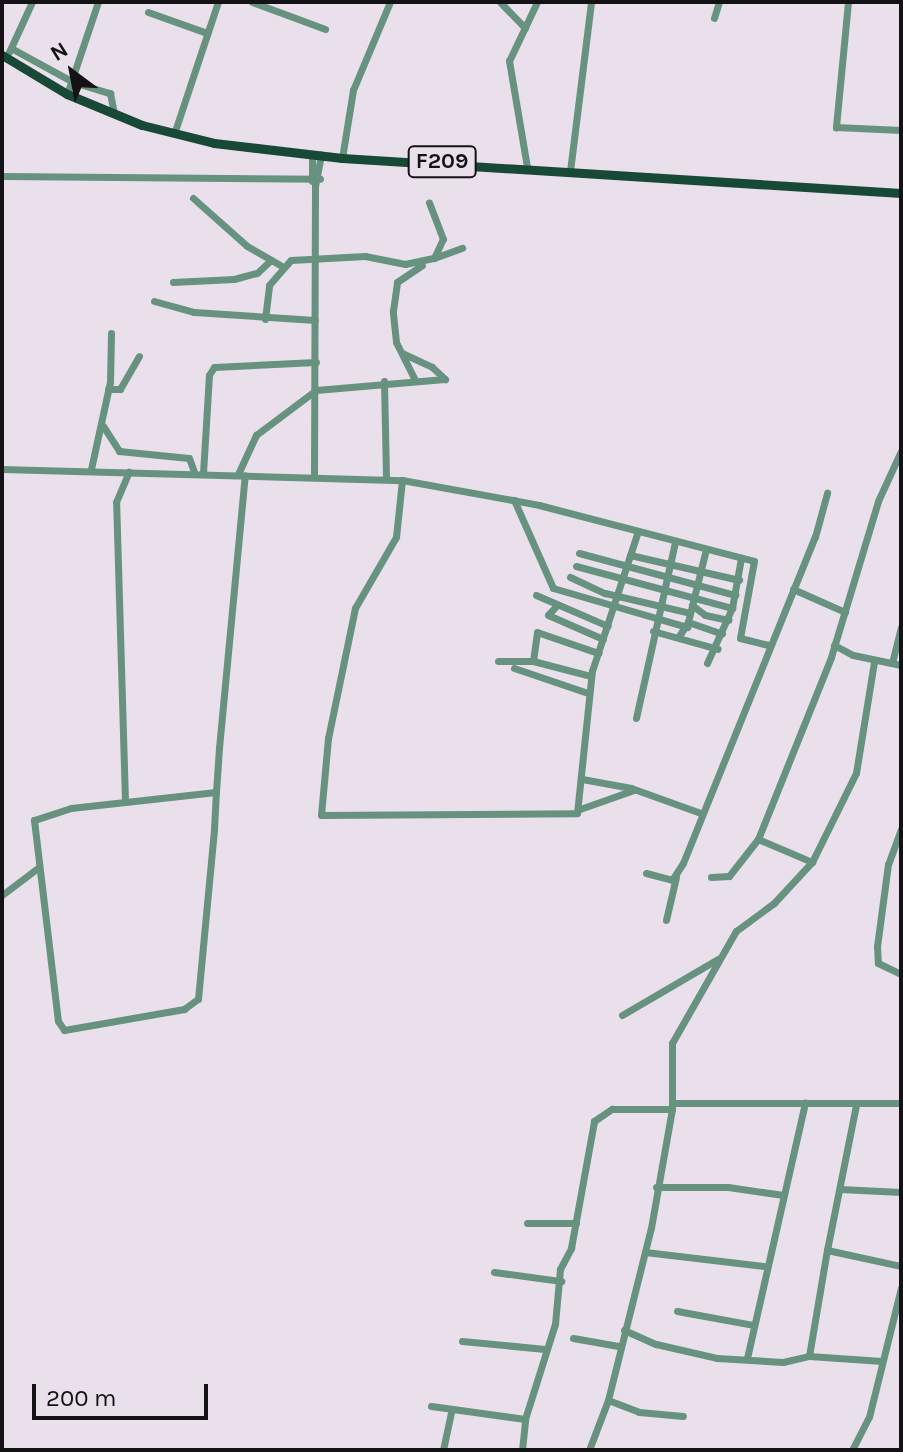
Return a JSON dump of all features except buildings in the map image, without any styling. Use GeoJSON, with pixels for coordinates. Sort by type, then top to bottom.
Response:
{"type":"FeatureCollection","features":[{"type":"Feature","properties":{"kind":"main road","name":"F209"},"geometry":{"type":"LineString","coordinates":[[6,53],[67,94],[174,134],[342,158],[527,167],[901,193]]}},
{"type":"Feature","properties":{"kind":"street"},"geometry":{"type":"LineString","coordinates":[[32,2],[6,53],[73,82],[110,93],[114,114]]}},
{"type":"Feature","properties":{"kind":"street"},"geometry":{"type":"LineString","coordinates":[[67,94],[98,2]]}},
{"type":"Feature","properties":{"kind":"street"},"geometry":{"type":"LineString","coordinates":[[174,134],[218,2]]}},
{"type":"Feature","properties":{"kind":"street"},"geometry":{"type":"LineString","coordinates":[[252,2],[273,14],[325,29]]}},
{"type":"Feature","properties":{"kind":"street"},"geometry":{"type":"LineString","coordinates":[[342,158],[353,90],[390,2]]}},
{"type":"Feature","properties":{"kind":"street"},"geometry":{"type":"LineString","coordinates":[[500,2],[525,28]]}},
{"type":"Feature","properties":{"kind":"street"},"geometry":{"type":"LineString","coordinates":[[527,167],[509,61],[537,2]]}},
{"type":"Feature","properties":{"kind":"street"},"geometry":{"type":"LineString","coordinates":[[570,171],[591,2]]}},
{"type":"Feature","properties":{"kind":"street"},"geometry":{"type":"LineString","coordinates":[[714,18],[719,2]]}},
{"type":"Feature","properties":{"kind":"street"},"geometry":{"type":"LineString","coordinates":[[848,2],[836,127],[901,130]]}},
{"type":"Feature","properties":{"kind":"street"},"geometry":{"type":"LineString","coordinates":[[148,12],[207,33]]}},
{"type":"Feature","properties":{"kind":"street"},"geometry":{"type":"LineString","coordinates":[[314,476],[316,155]]}},
{"type":"Feature","properties":{"kind":"street"},"geometry":{"type":"LineString","coordinates":[[2,176],[315,181]]}},
{"type":"Feature","properties":{"kind":"street"},"geometry":{"type":"LineString","coordinates":[[193,198],[281,266]]}},
{"type":"Feature","properties":{"kind":"street"},"geometry":{"type":"LineString","coordinates":[[429,203],[443,239],[434,258]]}},
{"type":"Feature","properties":{"kind":"street"},"geometry":{"type":"LineString","coordinates":[[415,380],[400,353],[392,327],[394,293],[403,276],[434,258],[462,248]]}},
{"type":"Feature","properties":{"kind":"street"},"geometry":{"type":"LineString","coordinates":[[265,319],[269,285],[281,266],[298,258],[365,256],[424,263]]}},
{"type":"Feature","properties":{"kind":"street"},"geometry":{"type":"LineString","coordinates":[[173,282],[247,276],[271,260]]}},
{"type":"Feature","properties":{"kind":"street"},"geometry":{"type":"LineString","coordinates":[[154,301],[194,312],[315,320]]}},
{"type":"Feature","properties":{"kind":"street"},"geometry":{"type":"LineString","coordinates":[[91,469],[108,389],[111,333]]}},
{"type":"Feature","properties":{"kind":"street"},"geometry":{"type":"LineString","coordinates":[[216,792],[71,808],[34,820],[58,1021],[64,1030],[190,1008],[198,999],[216,792],[242,474],[256,435],[316,390],[384,381],[445,379],[423,361],[400,353]]}},
{"type":"Feature","properties":{"kind":"street"},"geometry":{"type":"LineString","coordinates":[[108,389],[120,389],[139,356]]}},
{"type":"Feature","properties":{"kind":"street"},"geometry":{"type":"LineString","coordinates":[[199,472],[209,375],[214,367],[316,362]]}},
{"type":"Feature","properties":{"kind":"street"},"geometry":{"type":"LineString","coordinates":[[384,381],[386,479]]}},
{"type":"Feature","properties":{"kind":"street"},"geometry":{"type":"LineString","coordinates":[[102,424],[119,451],[189,458],[199,472]]}},
{"type":"Feature","properties":{"kind":"street"},"geometry":{"type":"LineString","coordinates":[[711,877],[729,876],[758,839],[834,645],[878,501],[901,451]]}},
{"type":"Feature","properties":{"kind":"street"},"geometry":{"type":"LineString","coordinates":[[2,469],[386,479],[514,500],[756,564],[740,638],[768,645]]}},
{"type":"Feature","properties":{"kind":"street"},"geometry":{"type":"LineString","coordinates":[[125,801],[116,502],[129,472]]}},
{"type":"Feature","properties":{"kind":"street"},"geometry":{"type":"LineString","coordinates":[[402,480],[396,537],[355,608],[324,763],[321,815],[504,811],[572,815],[580,809],[634,790]]}},
{"type":"Feature","properties":{"kind":"street"},"geometry":{"type":"LineString","coordinates":[[666,920],[677,875],[793,589],[827,493]]}},
{"type":"Feature","properties":{"kind":"street"},"geometry":{"type":"LineString","coordinates":[[514,500],[548,584],[614,607],[657,617],[732,608]]}},
{"type":"Feature","properties":{"kind":"street"},"geometry":{"type":"LineString","coordinates":[[580,809],[591,676],[637,534]]}},
{"type":"Feature","properties":{"kind":"street"},"geometry":{"type":"LineString","coordinates":[[636,718],[675,542]]}},
{"type":"Feature","properties":{"kind":"street"},"geometry":{"type":"LineString","coordinates":[[679,636],[690,613],[706,549]]}},
{"type":"Feature","properties":{"kind":"street"},"geometry":{"type":"LineString","coordinates":[[579,553],[625,568],[698,583],[735,595]]}},
{"type":"Feature","properties":{"kind":"street"},"geometry":{"type":"LineString","coordinates":[[630,555],[739,580]]}},
{"type":"Feature","properties":{"kind":"street"},"geometry":{"type":"LineString","coordinates":[[707,663],[718,649],[732,608],[741,558]]}},
{"type":"Feature","properties":{"kind":"street"},"geometry":{"type":"LineString","coordinates":[[576,566],[663,589],[690,613],[722,634]]}},
{"type":"Feature","properties":{"kind":"street"},"geometry":{"type":"LineString","coordinates":[[570,577],[617,596],[728,620]]}},
{"type":"Feature","properties":{"kind":"street"},"geometry":{"type":"LineString","coordinates":[[793,589],[845,612]]}},
{"type":"Feature","properties":{"kind":"street"},"geometry":{"type":"LineString","coordinates":[[536,595],[608,626]]}},
{"type":"Feature","properties":{"kind":"street"},"geometry":{"type":"LineString","coordinates":[[557,605],[548,615],[603,639]]}},
{"type":"Feature","properties":{"kind":"street"},"geometry":{"type":"LineString","coordinates":[[689,639],[690,613]]}},
{"type":"Feature","properties":{"kind":"street"},"geometry":{"type":"LineString","coordinates":[[834,645],[874,662],[897,664],[901,627]]}},
{"type":"Feature","properties":{"kind":"street"},"geometry":{"type":"LineString","coordinates":[[653,631],[718,649]]}},
{"type":"Feature","properties":{"kind":"street"},"geometry":{"type":"LineString","coordinates":[[533,661],[537,632],[598,653]]}},
{"type":"Feature","properties":{"kind":"street"},"geometry":{"type":"LineString","coordinates":[[498,661],[533,661],[591,676]]}},
{"type":"Feature","properties":{"kind":"street"},"geometry":{"type":"LineString","coordinates":[[589,1450],[608,1400],[618,1346],[645,1252],[672,1106],[672,1043],[740,926],[774,903],[812,862],[856,773],[874,662]]}},
{"type":"Feature","properties":{"kind":"street"},"geometry":{"type":"LineString","coordinates":[[514,668],[588,693]]}},
{"type":"Feature","properties":{"kind":"street"},"geometry":{"type":"LineString","coordinates":[[582,779],[634,790],[701,813]]}},
{"type":"Feature","properties":{"kind":"street"},"geometry":{"type":"LineString","coordinates":[[901,829],[888,864],[877,946],[878,963],[901,974]]}},
{"type":"Feature","properties":{"kind":"street"},"geometry":{"type":"LineString","coordinates":[[758,839],[812,862]]}},
{"type":"Feature","properties":{"kind":"street"},"geometry":{"type":"LineString","coordinates":[[2,895],[39,867]]}},
{"type":"Feature","properties":{"kind":"street"},"geometry":{"type":"LineString","coordinates":[[646,873],[672,880],[677,875]]}},
{"type":"Feature","properties":{"kind":"street"},"geometry":{"type":"LineString","coordinates":[[622,1015],[722,955]]}},
{"type":"Feature","properties":{"kind":"street"},"geometry":{"type":"LineString","coordinates":[[747,1358],[765,1266],[805,1102]]}},
{"type":"Feature","properties":{"kind":"street"},"geometry":{"type":"LineString","coordinates":[[522,1450],[525,1419],[561,1281],[560,1269],[576,1223],[598,1116],[629,1107],[805,1102],[856,1105],[901,1103]]}},
{"type":"Feature","properties":{"kind":"street"},"geometry":{"type":"LineString","coordinates":[[809,1356],[856,1105]]}},
{"type":"Feature","properties":{"kind":"street"},"geometry":{"type":"LineString","coordinates":[[656,1187],[728,1187],[783,1195]]}},
{"type":"Feature","properties":{"kind":"street"},"geometry":{"type":"LineString","coordinates":[[840,1189],[901,1192]]}},
{"type":"Feature","properties":{"kind":"street"},"geometry":{"type":"LineString","coordinates":[[527,1223],[576,1223]]}},
{"type":"Feature","properties":{"kind":"street"},"geometry":{"type":"LineString","coordinates":[[827,1250],[901,1266]]}},
{"type":"Feature","properties":{"kind":"street"},"geometry":{"type":"LineString","coordinates":[[645,1252],[765,1266]]}},
{"type":"Feature","properties":{"kind":"street"},"geometry":{"type":"LineString","coordinates":[[494,1272],[561,1281]]}},
{"type":"Feature","properties":{"kind":"street"},"geometry":{"type":"LineString","coordinates":[[852,1450],[869,1417],[901,1288]]}},
{"type":"Feature","properties":{"kind":"street"},"geometry":{"type":"LineString","coordinates":[[677,1311],[753,1325]]}},
{"type":"Feature","properties":{"kind":"street"},"geometry":{"type":"LineString","coordinates":[[624,1330],[706,1356],[783,1362],[809,1356],[882,1361]]}},
{"type":"Feature","properties":{"kind":"street"},"geometry":{"type":"LineString","coordinates":[[573,1338],[618,1346]]}},
{"type":"Feature","properties":{"kind":"street"},"geometry":{"type":"LineString","coordinates":[[462,1341],[545,1349]]}},
{"type":"Feature","properties":{"kind":"street"},"geometry":{"type":"LineString","coordinates":[[608,1400],[639,1412],[683,1416]]}},
{"type":"Feature","properties":{"kind":"street"},"geometry":{"type":"LineString","coordinates":[[431,1406],[525,1419]]}},
{"type":"Feature","properties":{"kind":"street"},"geometry":{"type":"LineString","coordinates":[[443,1450],[451,1411]]}}]}
